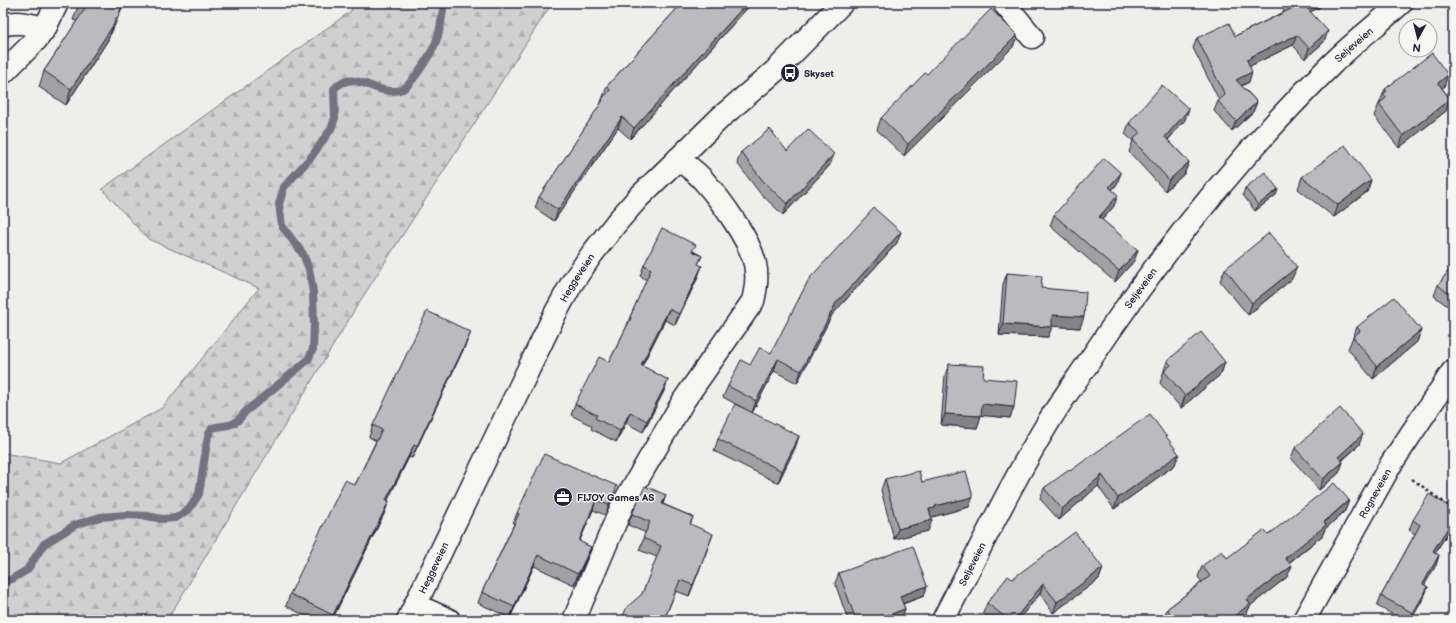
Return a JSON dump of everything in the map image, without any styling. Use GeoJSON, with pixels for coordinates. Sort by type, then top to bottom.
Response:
{"type":"FeatureCollection","features":[{"type":"Feature","properties":{"kind":"street"},"geometry":{"type":"LineString","coordinates":[[3,73],[36,40],[45,28],[57,3]]}},
{"type":"Feature","properties":{"kind":"street","name":"Heggeveien"},"geometry":{"type":"LineString","coordinates":[[411,612],[555,314],[572,283],[617,222],[638,198],[721,117],[775,71],[842,3]]}},
{"type":"Feature","properties":{"kind":"street"},"geometry":{"type":"LineString","coordinates":[[1004,3],[1032,38]]}},
{"type":"Feature","properties":{"kind":"street","name":"Seljeveien"},"geometry":{"type":"LineString","coordinates":[[943,620],[1021,470],[1050,419],[1109,332],[1158,264],[1213,194],[1267,133],[1332,65],[1401,3]]}},
{"type":"Feature","properties":{"kind":"street"},"geometry":{"type":"LineString","coordinates":[[3,25],[20,23],[45,28]]}},
{"type":"Feature","properties":{"kind":"street"},"geometry":{"type":"LineString","coordinates":[[574,620],[623,504],[684,400],[753,301],[756,288],[755,264],[749,246],[733,219],[704,180],[678,159]]}},
{"type":"Feature","properties":{"kind":"street","name":"Rogneveien"},"geometry":{"type":"LineString","coordinates":[[1304,620],[1391,464],[1453,371]]}},
{"type":"Feature","properties":{"kind":"street"},"geometry":{"type":"LineString","coordinates":[[411,612],[448,620]]}},
{"type":"Feature","properties":{"kind":"path"},"geometry":{"type":"LineString","coordinates":[[1391,464],[1453,509]]}},
{"type":"Feature","properties":{"kind":"green space"},"geometry":{"type":"Polygon","coordinates":[[[354,3],[552,3],[360,301],[167,620],[3,620],[3,453],[61,463],[162,408],[259,288],[148,239],[102,189],[351,11],[354,3]]]}},
{"type":"Feature","properties":{"kind":"building"},"geometry":{"type":"Polygon","coordinates":[[[123,3],[114,24],[71,89],[44,71],[86,7],[78,4],[123,3]]]}},
{"type":"Feature","properties":{"kind":"building"},"geometry":{"type":"Polygon","coordinates":[[[682,3],[747,3],[634,128],[622,117],[558,210],[539,197],[603,100],[602,99],[610,90],[607,86],[682,3]]]}},
{"type":"Feature","properties":{"kind":"building"},"geometry":{"type":"Polygon","coordinates":[[[1288,3],[1311,3],[1305,6],[1328,31],[1309,48],[1297,35],[1250,57],[1251,58],[1247,60],[1252,72],[1236,80],[1257,102],[1236,121],[1218,101],[1225,95],[1197,38],[1229,23],[1235,36],[1291,9],[1288,3]]]}},
{"type":"Feature","properties":{"kind":"building"},"geometry":{"type":"Polygon","coordinates":[[[991,9],[1017,35],[908,144],[881,118],[991,9]]]}},
{"type":"Feature","properties":{"kind":"building"},"geometry":{"type":"Polygon","coordinates":[[[1425,58],[1436,58],[1448,75],[1438,83],[1450,99],[1403,136],[1379,104],[1386,98],[1383,94],[1387,91],[1385,89],[1425,58]]]}},
{"type":"Feature","properties":{"kind":"building"},"geometry":{"type":"Polygon","coordinates":[[[1162,85],[1189,109],[1165,137],[1189,162],[1169,180],[1133,140],[1140,132],[1129,123],[1162,85]]]}},
{"type":"Feature","properties":{"kind":"building"},"geometry":{"type":"Polygon","coordinates":[[[770,129],[787,151],[808,129],[834,154],[787,204],[763,181],[741,152],[770,129]]]}},
{"type":"Feature","properties":{"kind":"building"},"geometry":{"type":"Polygon","coordinates":[[[1345,145],[1371,180],[1338,205],[1302,177],[1345,145]]]}},
{"type":"Feature","properties":{"kind":"building"},"geometry":{"type":"Polygon","coordinates":[[[1104,158],[1121,173],[1109,187],[1118,195],[1099,217],[1138,250],[1119,271],[1054,215],[1104,158]]]}},
{"type":"Feature","properties":{"kind":"building"},"geometry":{"type":"Polygon","coordinates":[[[1265,172],[1278,189],[1258,205],[1245,188],[1265,172]]]}},
{"type":"Feature","properties":{"kind":"building"},"geometry":{"type":"Polygon","coordinates":[[[874,208],[901,232],[836,303],[801,371],[778,359],[756,401],[728,386],[741,360],[750,365],[760,347],[771,353],[809,279],[874,208]]]}},
{"type":"Feature","properties":{"kind":"building"},"geometry":{"type":"Polygon","coordinates":[[[662,228],[696,245],[692,251],[702,256],[698,264],[702,266],[679,314],[669,309],[641,365],[668,380],[647,421],[630,412],[620,431],[595,418],[597,415],[575,404],[599,357],[609,362],[631,318],[630,317],[651,269],[644,265],[662,228]]]}},
{"type":"Feature","properties":{"kind":"building"},"geometry":{"type":"Polygon","coordinates":[[[1269,233],[1297,267],[1252,303],[1225,269],[1269,233]]]}},
{"type":"Feature","properties":{"kind":"building"},"geometry":{"type":"Polygon","coordinates":[[[1453,265],[1453,297],[1438,285],[1453,265]]]}},
{"type":"Feature","properties":{"kind":"building"},"geometry":{"type":"Polygon","coordinates":[[[1007,273],[1042,276],[1041,288],[1086,292],[1084,317],[1052,315],[1052,327],[1003,324],[1007,273]]]}},
{"type":"Feature","properties":{"kind":"building"},"geometry":{"type":"Polygon","coordinates":[[[1394,297],[1421,330],[1377,366],[1353,337],[1360,331],[1357,327],[1394,297]]]}},
{"type":"Feature","properties":{"kind":"building"},"geometry":{"type":"Polygon","coordinates":[[[427,311],[471,332],[417,446],[414,445],[386,500],[389,501],[333,615],[290,594],[345,480],[355,485],[382,430],[373,425],[427,311]]]}},
{"type":"Feature","properties":{"kind":"building"},"geometry":{"type":"Polygon","coordinates":[[[1201,332],[1225,362],[1185,396],[1164,371],[1171,365],[1167,361],[1201,332]]]}},
{"type":"Feature","properties":{"kind":"building"},"geometry":{"type":"Polygon","coordinates":[[[949,364],[984,366],[983,378],[1017,381],[1014,407],[982,404],[981,416],[945,414],[949,364]]]}},
{"type":"Feature","properties":{"kind":"building"},"geometry":{"type":"Polygon","coordinates":[[[735,404],[799,436],[782,471],[718,439],[735,404]]]}},
{"type":"Feature","properties":{"kind":"building"},"geometry":{"type":"Polygon","coordinates":[[[1340,408],[1363,434],[1338,457],[1343,462],[1323,479],[1295,448],[1340,408]]]}},
{"type":"Feature","properties":{"kind":"building"},"geometry":{"type":"Polygon","coordinates":[[[1150,414],[1179,454],[1118,498],[1102,475],[1062,509],[1044,488],[1150,414]]]}},
{"type":"Feature","properties":{"kind":"building"},"geometry":{"type":"Polygon","coordinates":[[[544,454],[617,486],[609,505],[596,500],[579,541],[591,547],[578,574],[538,555],[514,607],[482,592],[519,514],[517,513],[544,454]]]}},
{"type":"Feature","properties":{"kind":"building"},"geometry":{"type":"Polygon","coordinates":[[[919,471],[922,482],[966,471],[973,497],[935,506],[935,508],[929,509],[932,520],[898,529],[885,479],[919,471]]]}},
{"type":"Feature","properties":{"kind":"building"},"geometry":{"type":"Polygon","coordinates":[[[1334,483],[1349,500],[1324,522],[1326,525],[1285,558],[1292,566],[1247,599],[1250,604],[1229,620],[1175,620],[1167,609],[1210,576],[1202,566],[1222,551],[1227,558],[1264,530],[1268,535],[1334,483]]]}},
{"type":"Feature","properties":{"kind":"building"},"geometry":{"type":"Polygon","coordinates":[[[645,486],[666,495],[662,504],[693,517],[690,524],[713,534],[693,585],[680,580],[664,620],[621,620],[627,607],[642,594],[661,546],[643,538],[650,522],[632,514],[645,486]]]}},
{"type":"Feature","properties":{"kind":"building"},"geometry":{"type":"Polygon","coordinates":[[[1429,494],[1453,509],[1453,520],[1433,551],[1439,555],[1423,584],[1428,587],[1413,613],[1381,596],[1420,525],[1413,520],[1429,494]]]}},
{"type":"Feature","properties":{"kind":"building"},"geometry":{"type":"Polygon","coordinates":[[[1075,532],[1103,568],[1057,602],[1043,584],[1014,620],[1009,620],[987,603],[1008,576],[1012,579],[1075,532]]]}},
{"type":"Feature","properties":{"kind":"building"},"geometry":{"type":"Polygon","coordinates":[[[913,546],[927,586],[900,596],[905,609],[874,620],[856,620],[839,573],[913,546]]]}},
{"type":"Feature","properties":{"kind":"waterway"},"geometry":{"type":"LineString","coordinates":[[3,582],[12,579],[27,570],[44,544],[75,525],[100,517],[126,515],[147,516],[162,519],[176,518],[190,508],[199,494],[208,436],[212,428],[238,421],[245,412],[308,360],[313,349],[313,292],[309,269],[303,254],[282,226],[279,204],[284,187],[312,156],[331,129],[335,118],[334,89],[341,83],[356,81],[378,89],[395,91],[403,89],[412,81],[435,44],[440,30],[444,3]]}},
{"type":"Feature","properties":{"kind":"place","name":"Skyset"},"geometry":{"type":"Point","coordinates":[790,73]}},
{"type":"Feature","properties":{"kind":"place","name":"FIJOY Games AS"},"geometry":{"type":"Point","coordinates":[563,497]}}]}
